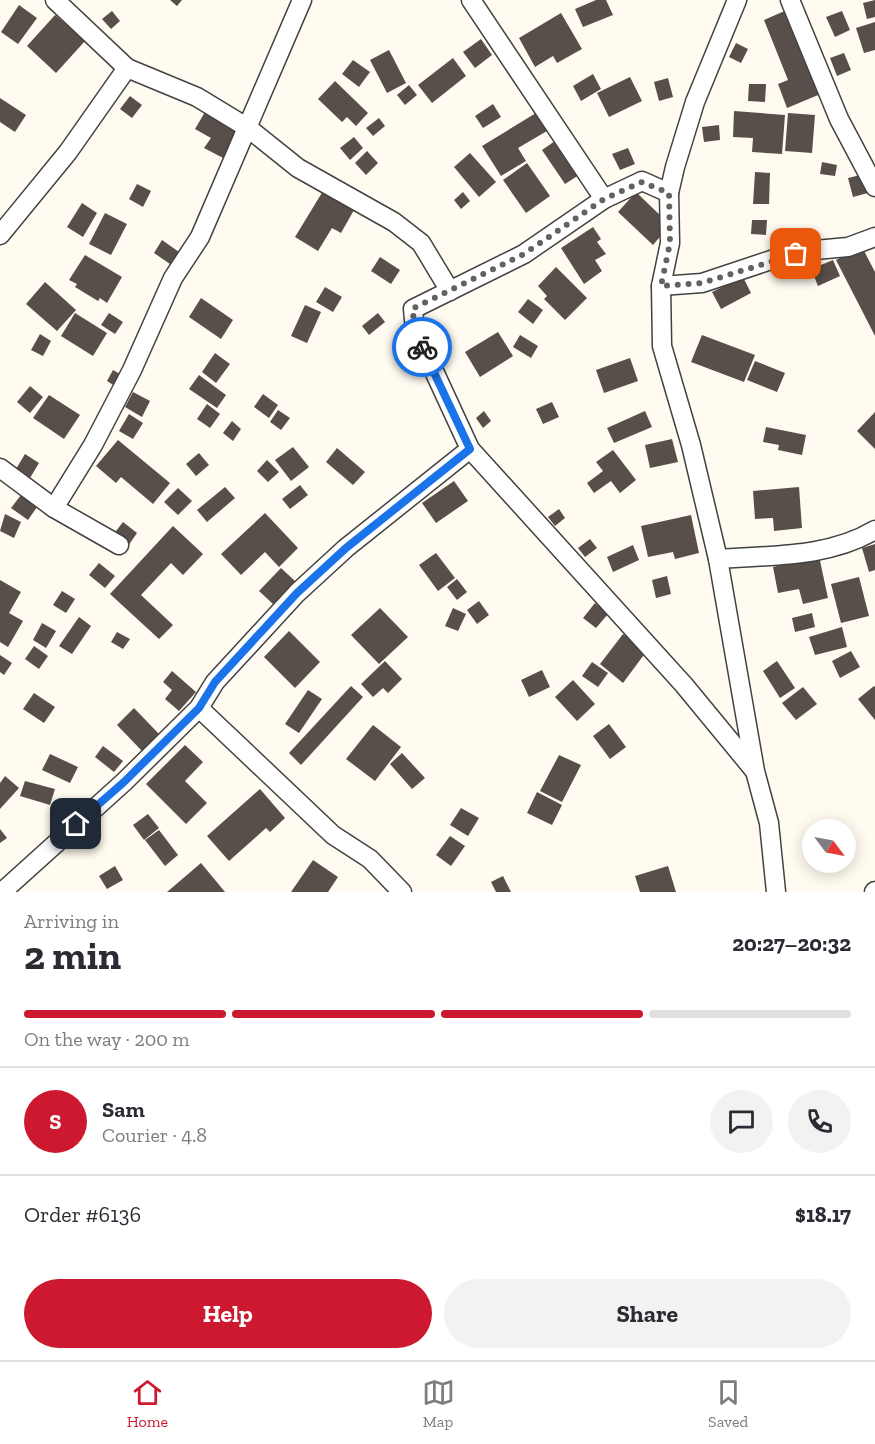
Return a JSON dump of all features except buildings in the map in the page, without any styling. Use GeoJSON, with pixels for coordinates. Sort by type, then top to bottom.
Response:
{"type":"FeatureCollection","features":[{"type":"Feature","properties":{"kind":"street"},"geometry":{"type":"LineString","coordinates":[[55,0],[127,68],[197,97],[248,128],[298,168],[394,222],[421,243],[450,291]]}},
{"type":"Feature","properties":{"kind":"street"},"geometry":{"type":"LineString","coordinates":[[54,508],[93,445],[132,370],[173,278],[200,237],[302,0]]}},
{"type":"Feature","properties":{"kind":"street"},"geometry":{"type":"LineString","coordinates":[[471,0],[604,199]]}},
{"type":"Feature","properties":{"kind":"street"},"geometry":{"type":"LineString","coordinates":[[737,0],[687,124],[669,193],[670,243],[661,286],[662,346],[691,445],[718,559],[755,771],[769,824],[776,892]]}},
{"type":"Feature","properties":{"kind":"street"},"geometry":{"type":"LineString","coordinates":[[790,0],[838,119],[875,187]]}},
{"type":"Feature","properties":{"kind":"street"},"geometry":{"type":"LineString","coordinates":[[0,235],[68,152],[127,68]]}},
{"type":"Feature","properties":{"kind":"street"},"geometry":{"type":"LineString","coordinates":[[669,193],[642,182],[604,199],[524,254],[412,309],[416,330],[470,449],[684,686],[755,771]]}},
{"type":"Feature","properties":{"kind":"street"},"geometry":{"type":"LineString","coordinates":[[661,286],[702,283],[777,258],[815,250],[848,247],[875,237]]}},
{"type":"Feature","properties":{"kind":"street"},"geometry":{"type":"LineString","coordinates":[[2,892],[124,782],[199,708],[215,682],[297,593],[346,548],[470,449]]}},
{"type":"Feature","properties":{"kind":"street"},"geometry":{"type":"LineString","coordinates":[[0,468],[54,508],[119,545]]}},
{"type":"Feature","properties":{"kind":"street"},"geometry":{"type":"LineString","coordinates":[[718,559],[810,553],[855,542],[875,530]]}},
{"type":"Feature","properties":{"kind":"street"},"geometry":{"type":"LineString","coordinates":[[199,708],[333,835],[370,859],[402,892]]}},
{"type":"Feature","properties":{"kind":"way so far"},"geometry":{"type":"LineString","coordinates":[[422,347],[412,309],[524,254],[604,199],[642,182],[669,193],[670,243],[661,286],[702,283],[796,254]]}},
{"type":"Feature","properties":{"kind":"route"},"geometry":{"type":"LineString","coordinates":[[76,824],[124,782],[199,708],[215,682],[297,593],[346,548],[470,449],[422,347]]}}]}
